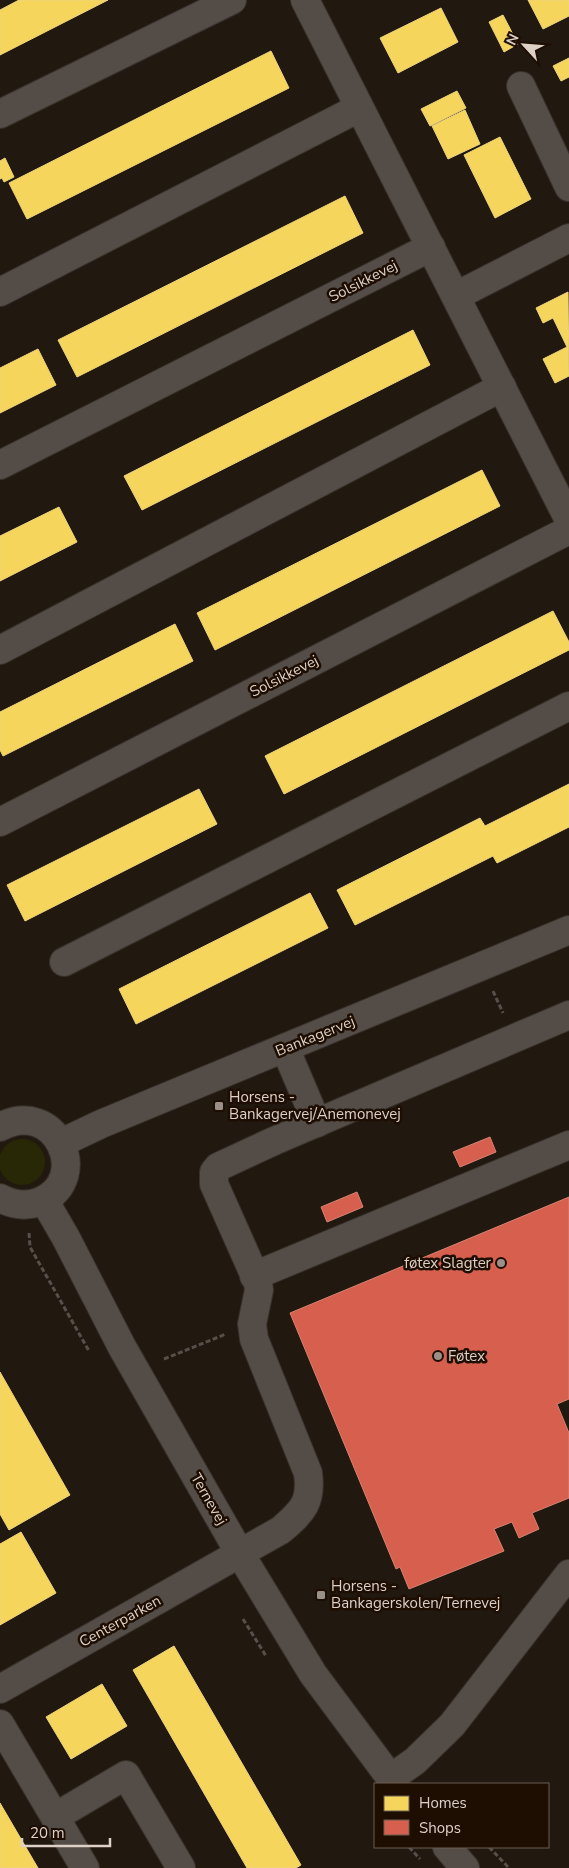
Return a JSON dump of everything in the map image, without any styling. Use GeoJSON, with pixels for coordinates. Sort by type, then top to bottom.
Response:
{"type":"FeatureCollection","features":[{"type":"Feature","properties":{"kind":"street"},"geometry":{"type":"LineString","coordinates":[[0,114],[232,0]]}},
{"type":"Feature","properties":{"kind":"street"},"geometry":{"type":"LineString","coordinates":[[305,0],[569,520]]}},
{"type":"Feature","properties":{"kind":"street"},"geometry":{"type":"LineString","coordinates":[[520,86],[569,188]]}},
{"type":"Feature","properties":{"kind":"street"},"geometry":{"type":"LineString","coordinates":[[0,292],[359,108]]}},
{"type":"Feature","properties":{"kind":"street"},"geometry":{"type":"LineString","coordinates":[[456,296],[569,238]]}},
{"type":"Feature","properties":{"kind":"street","name":"Solsikkevej"},"geometry":{"type":"LineString","coordinates":[[0,465],[431,247]]}},
{"type":"Feature","properties":{"kind":"street"},"geometry":{"type":"LineString","coordinates":[[0,650],[502,387]]}},
{"type":"Feature","properties":{"kind":"street","name":"Solsikkevej"},"geometry":{"type":"LineString","coordinates":[[0,822],[569,530]]}},
{"type":"Feature","properties":{"kind":"street"},"geometry":{"type":"LineString","coordinates":[[64,962],[569,706]]}},
{"type":"Feature","properties":{"kind":"street","name":"Bankagervej"},"geometry":{"type":"LineString","coordinates":[[62,1143],[101,1124],[569,930]]}},
{"type":"Feature","properties":{"kind":"street"},"geometry":{"type":"LineString","coordinates":[[252,1324],[259,1290],[214,1184],[214,1172],[225,1162],[569,1015]]}},
{"type":"Feature","properties":{"kind":"street"},"geometry":{"type":"LineString","coordinates":[[285,1048],[317,1123]]}},
{"type":"Feature","properties":{"kind":"street"},"geometry":{"type":"LineString","coordinates":[[0,1126],[14,1121],[28,1120],[41,1124],[53,1132],[62,1143],[65,1155],[62,1180],[55,1191],[44,1200],[26,1205],[13,1204],[0,1198]]}},
{"type":"Feature","properties":{"kind":"street"},"geometry":{"type":"LineString","coordinates":[[254,1276],[569,1145]]}},
{"type":"Feature","properties":{"kind":"street","name":"Ternevej"},"geometry":{"type":"LineString","coordinates":[[44,1200],[66,1238],[122,1347],[239,1552],[313,1674],[393,1781]]}},
{"type":"Feature","properties":{"kind":"street","name":"Centerparken"},"geometry":{"type":"LineString","coordinates":[[0,1689],[239,1552],[281,1530],[298,1515],[306,1504],[311,1490],[308,1473],[254,1339],[252,1324]]}},
{"type":"Feature","properties":{"kind":"street"},"geometry":{"type":"LineString","coordinates":[[393,1781],[452,1726],[569,1574]]}},
{"type":"Feature","properties":{"kind":"street"},"geometry":{"type":"LineString","coordinates":[[0,1724],[85,1868]]}},
{"type":"Feature","properties":{"kind":"street"},"geometry":{"type":"LineString","coordinates":[[55,1817],[126,1775],[181,1868]]}},
{"type":"Feature","properties":{"kind":"street"},"geometry":{"type":"LineString","coordinates":[[448,1848],[465,1868]]}},
{"type":"Feature","properties":{"kind":"path"},"geometry":{"type":"LineString","coordinates":[[482,965],[514,1038]]}},
{"type":"Feature","properties":{"kind":"path"},"geometry":{"type":"LineString","coordinates":[[164,1360],[252,1324]]}},
{"type":"Feature","properties":{"kind":"path"},"geometry":{"type":"LineString","coordinates":[[160,1351],[169,1368]]}},
{"type":"Feature","properties":{"kind":"path"},"geometry":{"type":"LineString","coordinates":[[490,1848],[509,1868]]}},
{"type":"Feature","properties":{"kind":"shaded area"},"geometry":{"type":"Polygon","coordinates":[[[27,1139],[39,1145],[44,1153],[44,1171],[39,1179],[31,1184],[17,1185],[5,1179],[0,1171],[-1,1157],[5,1145],[13,1140],[27,1139]]]}},
{"type":"Feature","properties":{"kind":"building: Homes"},"geometry":{"type":"Polygon","coordinates":[[[19,0],[108,0],[0,55],[0,10],[19,0]]]}},
{"type":"Feature","properties":{"kind":"building: Homes"},"geometry":{"type":"Polygon","coordinates":[[[528,0],[569,0],[569,16],[543,29],[528,0]]]}},
{"type":"Feature","properties":{"kind":"building: Homes"},"geometry":{"type":"Polygon","coordinates":[[[441,8],[458,42],[398,73],[380,38],[441,8]]]}},
{"type":"Feature","properties":{"kind":"building: Homes"},"geometry":{"type":"Polygon","coordinates":[[[503,15],[518,44],[504,52],[489,22],[503,15]]]}},
{"type":"Feature","properties":{"kind":"building: Homes"},"geometry":{"type":"Polygon","coordinates":[[[271,51],[289,88],[27,219],[9,183],[271,51]]]}},
{"type":"Feature","properties":{"kind":"building: Homes"},"geometry":{"type":"Polygon","coordinates":[[[569,58],[569,77],[561,81],[553,66],[569,58]]]}},
{"type":"Feature","properties":{"kind":"building: Homes"},"geometry":{"type":"Polygon","coordinates":[[[457,91],[466,108],[430,126],[421,109],[457,91]]]}},
{"type":"Feature","properties":{"kind":"building: Homes"},"geometry":{"type":"Polygon","coordinates":[[[465,110],[480,144],[448,159],[432,126],[465,110]]]}},
{"type":"Feature","properties":{"kind":"building: Homes"},"geometry":{"type":"Polygon","coordinates":[[[500,137],[531,199],[495,218],[464,155],[500,137]]]}},
{"type":"Feature","properties":{"kind":"building: Homes"},"geometry":{"type":"Polygon","coordinates":[[[5,158],[14,177],[4,182],[2,178],[0,179],[0,161],[5,158]]]}},
{"type":"Feature","properties":{"kind":"building: Homes"},"geometry":{"type":"Polygon","coordinates":[[[345,196],[363,233],[77,377],[58,340],[345,196]]]}},
{"type":"Feature","properties":{"kind":"building: Homes"},"geometry":{"type":"Polygon","coordinates":[[[568,292],[569,376],[555,383],[543,359],[567,347],[553,318],[543,323],[536,308],[568,292]]]}},
{"type":"Feature","properties":{"kind":"building: Homes"},"geometry":{"type":"Polygon","coordinates":[[[413,330],[430,365],[142,510],[124,476],[413,330]]]}},
{"type":"Feature","properties":{"kind":"building: Homes"},"geometry":{"type":"Polygon","coordinates":[[[38,349],[56,385],[0,413],[0,368],[38,349]]]}},
{"type":"Feature","properties":{"kind":"building: Homes"},"geometry":{"type":"Polygon","coordinates":[[[482,470],[500,506],[215,650],[197,613],[482,470]]]}},
{"type":"Feature","properties":{"kind":"building: Homes"},"geometry":{"type":"Polygon","coordinates":[[[59,507],[77,542],[0,581],[0,536],[59,507]]]}},
{"type":"Feature","properties":{"kind":"building: Homes"},"geometry":{"type":"Polygon","coordinates":[[[553,611],[569,642],[569,650],[284,794],[265,756],[553,611]]]}},
{"type":"Feature","properties":{"kind":"building: Homes"},"geometry":{"type":"Polygon","coordinates":[[[175,624],[193,661],[3,756],[0,750],[0,712],[175,624]]]}},
{"type":"Feature","properties":{"kind":"building: Homes"},"geometry":{"type":"Polygon","coordinates":[[[569,784],[569,827],[497,863],[493,856],[355,925],[337,890],[480,818],[485,826],[569,784]]]}},
{"type":"Feature","properties":{"kind":"building: Homes"},"geometry":{"type":"Polygon","coordinates":[[[199,789],[217,824],[25,921],[7,885],[199,789]]]}},
{"type":"Feature","properties":{"kind":"building: Homes"},"geometry":{"type":"Polygon","coordinates":[[[310,893],[328,928],[136,1024],[119,989],[310,893]]]}},
{"type":"Feature","properties":{"kind":"building: Homes"},"geometry":{"type":"Polygon","coordinates":[[[0,1372],[70,1495],[9,1530],[0,1514],[0,1372]]]}},
{"type":"Feature","properties":{"kind":"building: Homes"},"geometry":{"type":"Polygon","coordinates":[[[21,1532],[56,1593],[0,1625],[0,1544],[21,1532]]]}},
{"type":"Feature","properties":{"kind":"building: Homes"},"geometry":{"type":"Polygon","coordinates":[[[174,1646],[301,1865],[296,1868],[247,1868],[133,1670],[174,1646]]]}},
{"type":"Feature","properties":{"kind":"building: Homes"},"geometry":{"type":"Polygon","coordinates":[[[102,1684],[127,1726],[71,1759],[46,1717],[102,1684]]]}},
{"type":"Feature","properties":{"kind":"building: Homes"},"geometry":{"type":"Polygon","coordinates":[[[0,1803],[38,1868],[0,1868],[0,1803]]]}},
{"type":"Feature","properties":{"kind":"building: Shops"},"geometry":{"type":"Polygon","coordinates":[[[490,1137],[496,1152],[460,1167],[453,1152],[490,1137]]]}},
{"type":"Feature","properties":{"kind":"building: Shops"},"geometry":{"type":"Polygon","coordinates":[[[357,1192],[363,1207],[327,1222],[321,1207],[357,1192]]]}},
{"type":"Feature","properties":{"kind":"building: Shops","name":"Føtex"},"geometry":{"type":"Polygon","coordinates":[[[569,1197],[569,1399],[557,1404],[569,1433],[569,1498],[532,1513],[539,1529],[519,1538],[512,1522],[494,1529],[504,1551],[409,1589],[400,1567],[396,1569],[290,1313],[569,1197]]]}},
{"type":"Feature","properties":{"kind":"place","name":"Horsens - Bankagervej/Anemonevej"},"geometry":{"type":"Point","coordinates":[219,1106]}},
{"type":"Feature","properties":{"kind":"place","name":"føtex Slagter"},"geometry":{"type":"Point","coordinates":[501,1263]}},
{"type":"Feature","properties":{"kind":"place","name":"Føtex"},"geometry":{"type":"Point","coordinates":[438,1356]}},
{"type":"Feature","properties":{"kind":"place","name":"Horsens - Bankagerskolen/Ternevej"},"geometry":{"type":"Point","coordinates":[321,1595]}}]}
